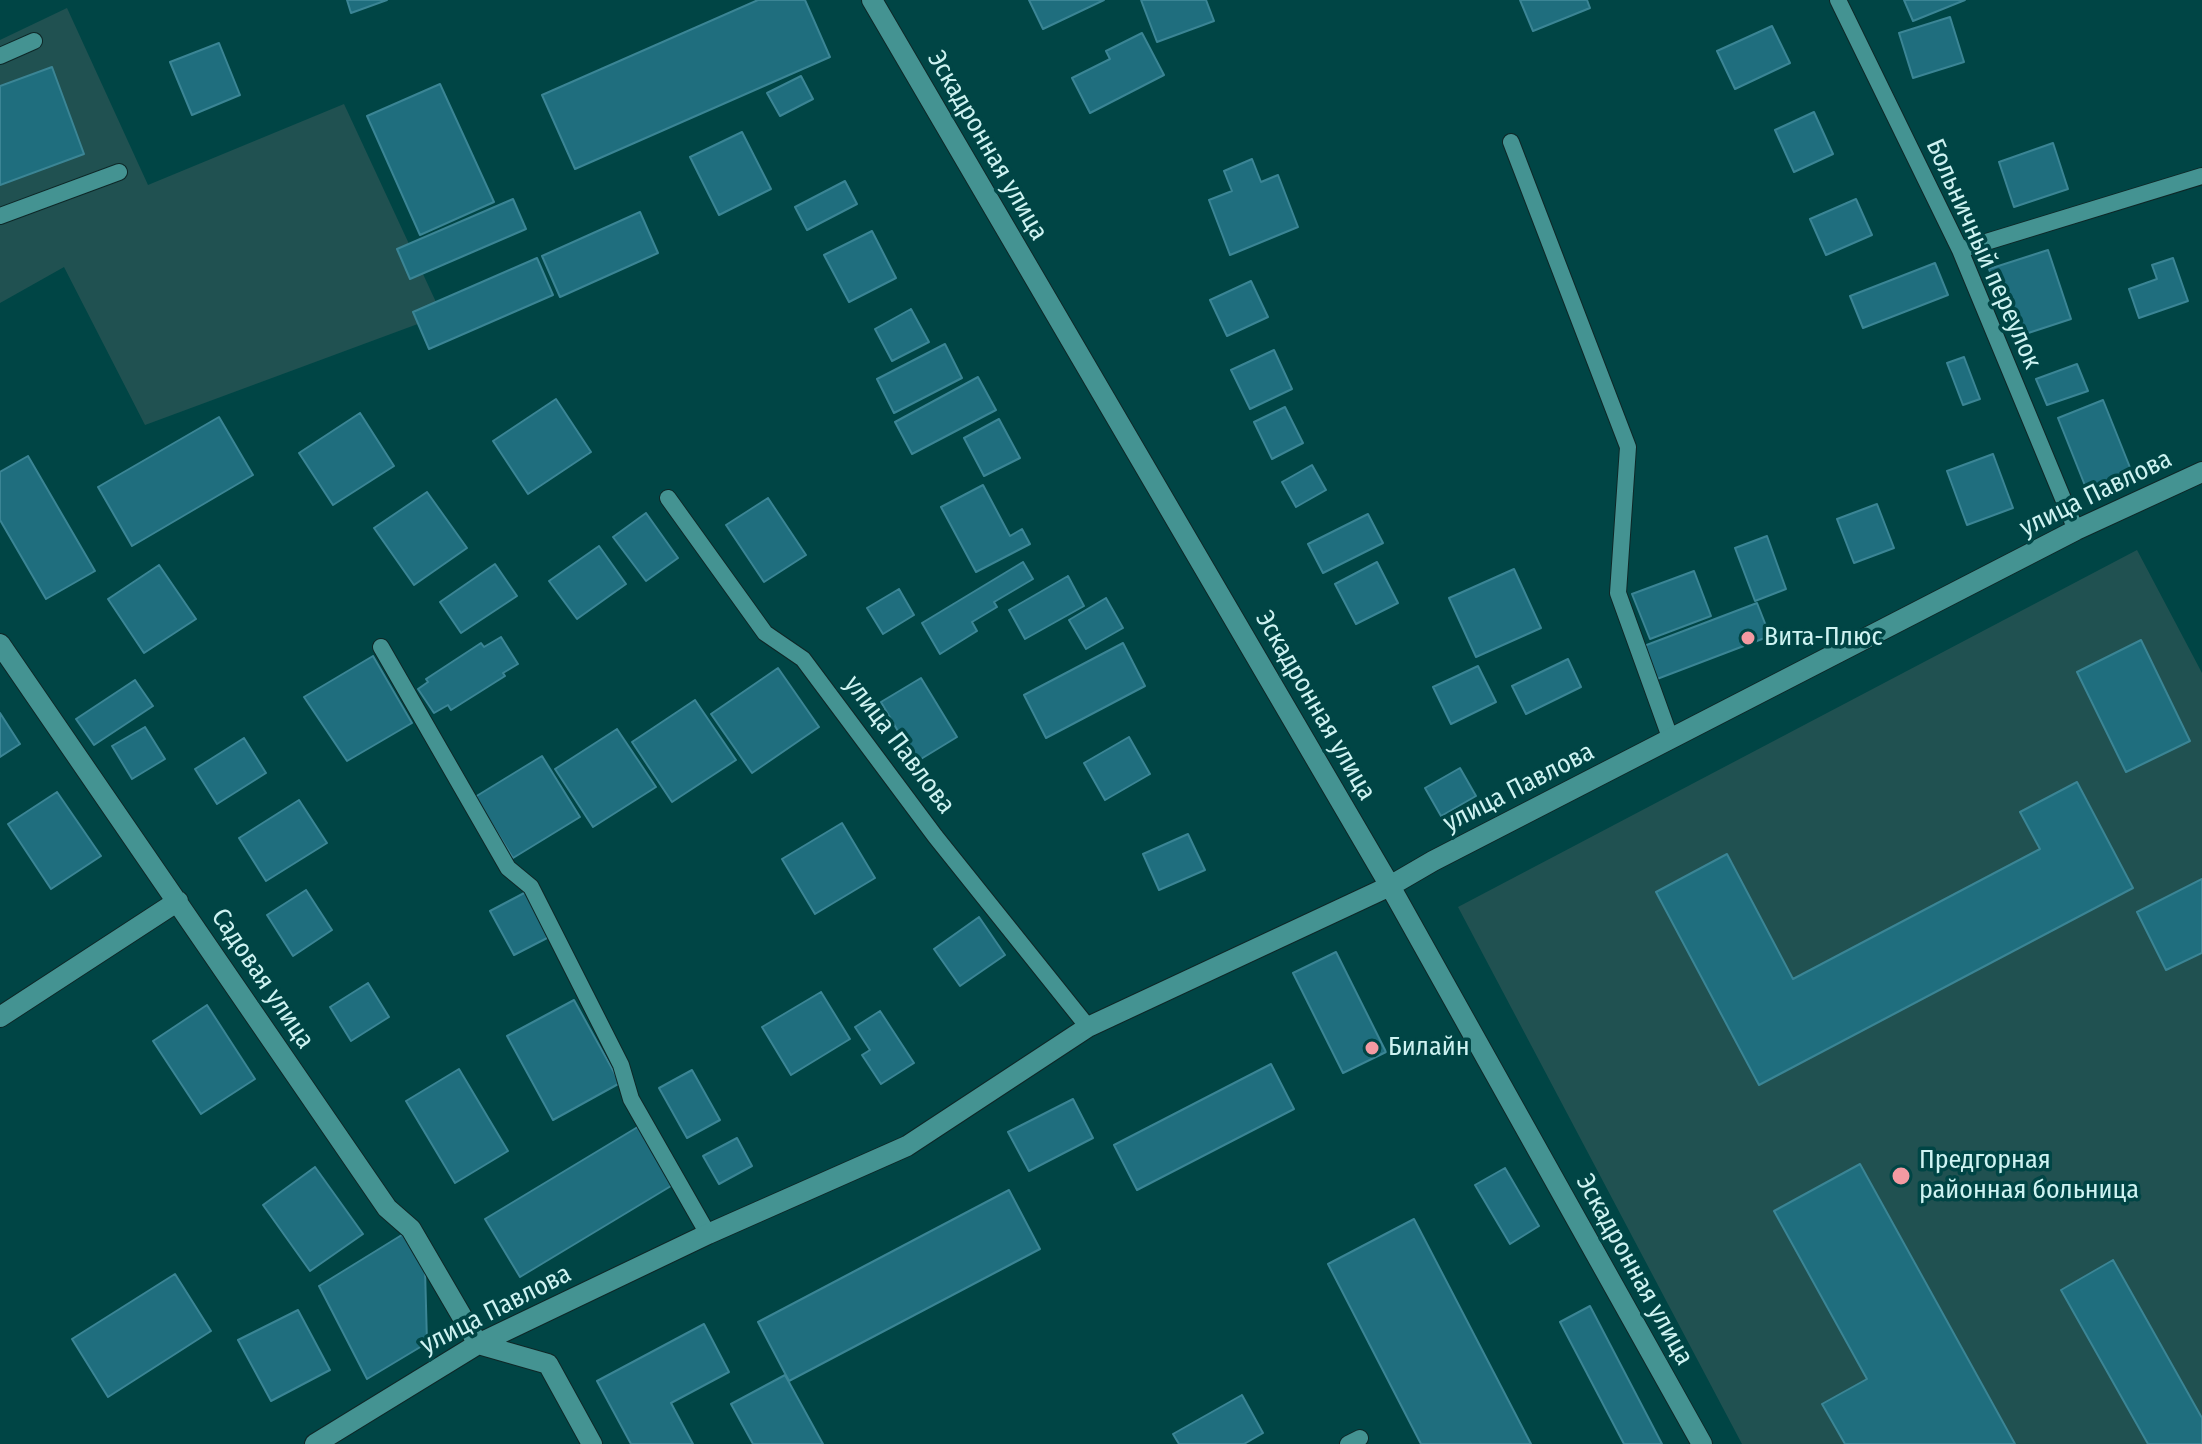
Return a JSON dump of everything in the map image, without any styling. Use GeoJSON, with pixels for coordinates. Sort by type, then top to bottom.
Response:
{"type":"FeatureCollection","features":[{"type":"Feature","properties":{"kind":"street","name":"Эскадронная улица"},"geometry":{"type":"LineString","coordinates":[[872,0],[1390,886],[1702,1444]]}},
{"type":"Feature","properties":{"kind":"street","name":"улица Павлова"},"geometry":{"type":"LineString","coordinates":[[315,1444],[478,1344],[708,1234],[907,1146],[1088,1027],[1390,886],[2076,530],[2202,472]]}},
{"type":"Feature","properties":{"kind":"street","name":"Садовая улица"},"geometry":{"type":"LineString","coordinates":[[0,644],[387,1208],[411,1229],[478,1344]]}},
{"type":"Feature","properties":{"kind":"street"},"geometry":{"type":"LineString","coordinates":[[0,1017],[178,901]]}},
{"type":"Feature","properties":{"kind":"street"},"geometry":{"type":"LineString","coordinates":[[478,1344],[548,1364],[592,1444]]}},
{"type":"Feature","properties":{"kind":"lane","name":"Больничный переулок"},"geometry":{"type":"LineString","coordinates":[[1838,0],[1960,250],[2076,530]]}},
{"type":"Feature","properties":{"kind":"lane"},"geometry":{"type":"LineString","coordinates":[[0,56],[34,41]]}},
{"type":"Feature","properties":{"kind":"lane"},"geometry":{"type":"LineString","coordinates":[[1511,142],[1628,447],[1618,593],[1671,740]]}},
{"type":"Feature","properties":{"kind":"lane"},"geometry":{"type":"LineString","coordinates":[[0,216],[119,172]]}},
{"type":"Feature","properties":{"kind":"lane"},"geometry":{"type":"LineString","coordinates":[[1960,250],[2202,176]]}},
{"type":"Feature","properties":{"kind":"lane","name":"улица Павлова"},"geometry":{"type":"LineString","coordinates":[[668,498],[765,633],[803,659],[935,836],[1088,1027]]}},
{"type":"Feature","properties":{"kind":"lane"},"geometry":{"type":"LineString","coordinates":[[381,647],[508,868],[531,887],[621,1065],[631,1099],[708,1234]]}},
{"type":"Feature","properties":{"kind":"shaded area"},"geometry":{"type":"Polygon","coordinates":[[[67,8],[148,185],[344,104],[442,315],[145,425],[64,267],[0,303],[0,40],[67,8]]]}},
{"type":"Feature","properties":{"kind":"shaded area","name":"Предгорная районная больница"},"geometry":{"type":"Polygon","coordinates":[[[2137,550],[2202,673],[2202,1444],[1742,1444],[1458,907],[2137,550]]]}},
{"type":"Feature","properties":{"kind":"building"},"geometry":{"type":"Polygon","coordinates":[[[347,0],[387,0],[351,13],[347,0]]]}},
{"type":"Feature","properties":{"kind":"building"},"geometry":{"type":"Polygon","coordinates":[[[758,0],[805,0],[830,57],[575,169],[542,95],[758,0]]]}},
{"type":"Feature","properties":{"kind":"building"},"geometry":{"type":"Polygon","coordinates":[[[1029,0],[1104,0],[1043,29],[1029,0]]]}},
{"type":"Feature","properties":{"kind":"building"},"geometry":{"type":"Polygon","coordinates":[[[1141,0],[1206,0],[1214,21],[1157,42],[1141,0]]]}},
{"type":"Feature","properties":{"kind":"building"},"geometry":{"type":"Polygon","coordinates":[[[1520,0],[1587,0],[1590,8],[1533,31],[1520,0]]]}},
{"type":"Feature","properties":{"kind":"building"},"geometry":{"type":"Polygon","coordinates":[[[1904,0],[1965,0],[1913,21],[1904,0]]]}},
{"type":"Feature","properties":{"kind":"building"},"geometry":{"type":"Polygon","coordinates":[[[1950,17],[1964,62],[1913,78],[1899,33],[1950,17]]]}},
{"type":"Feature","properties":{"kind":"building"},"geometry":{"type":"Polygon","coordinates":[[[1772,26],[1790,63],[1735,89],[1717,51],[1772,26]]]}},
{"type":"Feature","properties":{"kind":"building"},"geometry":{"type":"Polygon","coordinates":[[[1142,33],[1164,75],[1090,113],[1072,78],[1110,59],[1106,51],[1142,33]]]}},
{"type":"Feature","properties":{"kind":"building"},"geometry":{"type":"Polygon","coordinates":[[[219,43],[240,95],[192,115],[170,62],[219,43]]]}},
{"type":"Feature","properties":{"kind":"building"},"geometry":{"type":"Polygon","coordinates":[[[52,67],[84,154],[0,185],[0,86],[52,67]]]}},
{"type":"Feature","properties":{"kind":"building"},"geometry":{"type":"Polygon","coordinates":[[[801,76],[813,99],[780,116],[767,93],[801,76]]]}},
{"type":"Feature","properties":{"kind":"building"},"geometry":{"type":"Polygon","coordinates":[[[440,84],[494,202],[420,235],[367,116],[440,84]]]}},
{"type":"Feature","properties":{"kind":"building"},"geometry":{"type":"Polygon","coordinates":[[[1814,112],[1833,154],[1794,172],[1775,130],[1814,112]]]}},
{"type":"Feature","properties":{"kind":"building"},"geometry":{"type":"Polygon","coordinates":[[[742,132],[771,189],[719,215],[690,157],[742,132]]]}},
{"type":"Feature","properties":{"kind":"building"},"geometry":{"type":"Polygon","coordinates":[[[2053,143],[2068,189],[2014,207],[1999,162],[2053,143]]]}},
{"type":"Feature","properties":{"kind":"building"},"geometry":{"type":"Polygon","coordinates":[[[1252,159],[1261,182],[1278,175],[1298,227],[1230,255],[1209,200],[1232,191],[1224,171],[1252,159]]]}},
{"type":"Feature","properties":{"kind":"building"},"geometry":{"type":"Polygon","coordinates":[[[845,181],[857,204],[807,230],[795,207],[845,181]]]}},
{"type":"Feature","properties":{"kind":"building"},"geometry":{"type":"Polygon","coordinates":[[[513,199],[526,229],[410,279],[397,249],[513,199]]]}},
{"type":"Feature","properties":{"kind":"building"},"geometry":{"type":"Polygon","coordinates":[[[1856,199],[1872,235],[1826,255],[1810,219],[1856,199]]]}},
{"type":"Feature","properties":{"kind":"building"},"geometry":{"type":"Polygon","coordinates":[[[640,212],[658,253],[560,297],[542,256],[640,212]]]}},
{"type":"Feature","properties":{"kind":"building"},"geometry":{"type":"Polygon","coordinates":[[[872,231],[896,278],[849,302],[824,255],[872,231]]]}},
{"type":"Feature","properties":{"kind":"building"},"geometry":{"type":"Polygon","coordinates":[[[2048,250],[2071,319],[2013,338],[1989,269],[2048,250]]]}},
{"type":"Feature","properties":{"kind":"building"},"geometry":{"type":"Polygon","coordinates":[[[537,258],[553,295],[429,349],[413,312],[537,258]]]}},
{"type":"Feature","properties":{"kind":"building"},"geometry":{"type":"Polygon","coordinates":[[[2173,258],[2188,301],[2139,318],[2129,289],[2157,279],[2152,265],[2173,258]]]}},
{"type":"Feature","properties":{"kind":"building"},"geometry":{"type":"Polygon","coordinates":[[[1935,263],[1948,295],[1863,328],[1850,296],[1935,263]]]}},
{"type":"Feature","properties":{"kind":"building"},"geometry":{"type":"Polygon","coordinates":[[[1251,281],[1268,317],[1227,336],[1210,300],[1251,281]]]}},
{"type":"Feature","properties":{"kind":"building"},"geometry":{"type":"Polygon","coordinates":[[[911,309],[929,342],[892,361],[875,329],[911,309]]]}},
{"type":"Feature","properties":{"kind":"building"},"geometry":{"type":"Polygon","coordinates":[[[945,344],[962,378],[894,413],[877,379],[945,344]]]}},
{"type":"Feature","properties":{"kind":"building"},"geometry":{"type":"Polygon","coordinates":[[[1274,350],[1292,389],[1250,409],[1231,370],[1274,350]]]}},
{"type":"Feature","properties":{"kind":"building"},"geometry":{"type":"Polygon","coordinates":[[[1964,357],[1980,399],[1963,405],[1947,363],[1964,357]]]}},
{"type":"Feature","properties":{"kind":"building"},"geometry":{"type":"Polygon","coordinates":[[[2077,364],[2088,391],[2047,405],[2036,379],[2077,364]]]}},
{"type":"Feature","properties":{"kind":"building"},"geometry":{"type":"Polygon","coordinates":[[[978,377],[996,410],[912,454],[895,422],[978,377]]]}},
{"type":"Feature","properties":{"kind":"building"},"geometry":{"type":"Polygon","coordinates":[[[556,399],[591,452],[528,494],[493,441],[556,399]]]}},
{"type":"Feature","properties":{"kind":"building"},"geometry":{"type":"Polygon","coordinates":[[[2103,400],[2133,475],[2088,493],[2058,418],[2103,400]]]}},
{"type":"Feature","properties":{"kind":"building"},"geometry":{"type":"Polygon","coordinates":[[[1285,407],[1303,443],[1272,459],[1254,422],[1285,407]]]}},
{"type":"Feature","properties":{"kind":"building"},"geometry":{"type":"Polygon","coordinates":[[[360,413],[394,466],[333,505],[299,453],[360,413]]]}},
{"type":"Feature","properties":{"kind":"building"},"geometry":{"type":"Polygon","coordinates":[[[219,417],[253,475],[132,546],[98,487],[219,417]]]}},
{"type":"Feature","properties":{"kind":"building"},"geometry":{"type":"Polygon","coordinates":[[[999,419],[1020,458],[984,476],[964,438],[999,419]]]}},
{"type":"Feature","properties":{"kind":"building"},"geometry":{"type":"Polygon","coordinates":[[[1993,454],[2013,508],[1967,525],[1947,471],[1993,454]]]}},
{"type":"Feature","properties":{"kind":"building"},"geometry":{"type":"Polygon","coordinates":[[[28,456],[95,571],[46,599],[0,520],[0,472],[28,456]]]}},
{"type":"Feature","properties":{"kind":"building"},"geometry":{"type":"Polygon","coordinates":[[[1312,465],[1326,490],[1296,507],[1282,482],[1312,465]]]}},
{"type":"Feature","properties":{"kind":"building"},"geometry":{"type":"Polygon","coordinates":[[[983,485],[1010,536],[1022,529],[1030,544],[976,572],[941,507],[983,485]]]}},
{"type":"Feature","properties":{"kind":"building"},"geometry":{"type":"Polygon","coordinates":[[[427,492],[467,548],[414,585],[374,528],[427,492]]]}},
{"type":"Feature","properties":{"kind":"building"},"geometry":{"type":"Polygon","coordinates":[[[768,498],[806,555],[764,582],[726,525],[768,498]]]}},
{"type":"Feature","properties":{"kind":"building"},"geometry":{"type":"Polygon","coordinates":[[[1877,504],[1894,548],[1854,563],[1837,519],[1877,504]]]}},
{"type":"Feature","properties":{"kind":"building"},"geometry":{"type":"Polygon","coordinates":[[[646,513],[678,558],[646,581],[613,537],[646,513]]]}},
{"type":"Feature","properties":{"kind":"building"},"geometry":{"type":"Polygon","coordinates":[[[1368,514],[1383,543],[1323,573],[1308,544],[1368,514]]]}},
{"type":"Feature","properties":{"kind":"building"},"geometry":{"type":"Polygon","coordinates":[[[1767,536],[1786,589],[1755,601],[1735,548],[1767,536]]]}},
{"type":"Feature","properties":{"kind":"building"},"geometry":{"type":"Polygon","coordinates":[[[599,546],[626,584],[577,619],[549,581],[599,546]]]}},
{"type":"Feature","properties":{"kind":"building"},"geometry":{"type":"Polygon","coordinates":[[[1023,562],[1033,579],[994,602],[997,607],[972,622],[977,631],[940,654],[922,623],[1023,562]]]}},
{"type":"Feature","properties":{"kind":"building"},"geometry":{"type":"Polygon","coordinates":[[[1377,562],[1398,603],[1356,624],[1335,584],[1377,562]]]}},
{"type":"Feature","properties":{"kind":"building"},"geometry":{"type":"Polygon","coordinates":[[[495,564],[517,596],[461,633],[440,602],[495,564]]]}},
{"type":"Feature","properties":{"kind":"building"},"geometry":{"type":"Polygon","coordinates":[[[159,565],[196,619],[144,653],[108,599],[159,565]]]}},
{"type":"Feature","properties":{"kind":"building"},"geometry":{"type":"Polygon","coordinates":[[[1514,569],[1541,628],[1476,657],[1449,598],[1514,569]]]}},
{"type":"Feature","properties":{"kind":"building"},"geometry":{"type":"Polygon","coordinates":[[[1694,571],[1711,616],[1650,639],[1632,594],[1694,571]]]}},
{"type":"Feature","properties":{"kind":"building"},"geometry":{"type":"Polygon","coordinates":[[[1068,576],[1084,606],[1025,639],[1009,610],[1068,576]]]}},
{"type":"Feature","properties":{"kind":"building"},"geometry":{"type":"Polygon","coordinates":[[[899,589],[914,615],[883,634],[867,608],[899,589]]]}},
{"type":"Feature","properties":{"kind":"building"},"geometry":{"type":"Polygon","coordinates":[[[1106,598],[1123,628],[1086,649],[1069,620],[1106,598]]]}},
{"type":"Feature","properties":{"kind":"building"},"geometry":{"type":"Polygon","coordinates":[[[1757,603],[1770,636],[1657,679],[1644,646],[1757,603]]]}},
{"type":"Feature","properties":{"kind":"building"},"geometry":{"type":"Polygon","coordinates":[[[501,637],[518,664],[503,673],[505,676],[451,710],[448,705],[434,713],[418,689],[428,682],[426,679],[481,643],[484,647],[501,637]]]}},
{"type":"Feature","properties":{"kind":"building"},"geometry":{"type":"Polygon","coordinates":[[[2141,640],[2190,741],[2126,772],[2077,672],[2141,640]]]}},
{"type":"Feature","properties":{"kind":"building"},"geometry":{"type":"Polygon","coordinates":[[[1123,643],[1145,686],[1046,738],[1024,695],[1123,643]]]}},
{"type":"Feature","properties":{"kind":"building"},"geometry":{"type":"Polygon","coordinates":[[[373,656],[412,723],[347,761],[304,697],[373,656]]]}},
{"type":"Feature","properties":{"kind":"building"},"geometry":{"type":"Polygon","coordinates":[[[1568,659],[1581,687],[1526,714],[1512,686],[1568,659]]]}},
{"type":"Feature","properties":{"kind":"building"},"geometry":{"type":"Polygon","coordinates":[[[1478,666],[1496,702],[1451,724],[1433,687],[1478,666]]]}},
{"type":"Feature","properties":{"kind":"building"},"geometry":{"type":"Polygon","coordinates":[[[778,668],[819,727],[752,773],[711,714],[778,668]]]}},
{"type":"Feature","properties":{"kind":"building"},"geometry":{"type":"Polygon","coordinates":[[[921,678],[957,737],[916,762],[881,702],[921,678]]]}},
{"type":"Feature","properties":{"kind":"building"},"geometry":{"type":"Polygon","coordinates":[[[135,680],[153,706],[94,745],[76,719],[135,680]]]}},
{"type":"Feature","properties":{"kind":"building"},"geometry":{"type":"Polygon","coordinates":[[[695,700],[736,760],[672,802],[632,742],[695,700]]]}},
{"type":"Feature","properties":{"kind":"building"},"geometry":{"type":"Polygon","coordinates":[[[0,713],[20,744],[0,757],[0,713]]]}},
{"type":"Feature","properties":{"kind":"building"},"geometry":{"type":"Polygon","coordinates":[[[145,727],[165,759],[132,779],[112,746],[145,727]]]}},
{"type":"Feature","properties":{"kind":"building"},"geometry":{"type":"Polygon","coordinates":[[[617,729],[656,787],[593,827],[555,769],[617,729]]]}},
{"type":"Feature","properties":{"kind":"building"},"geometry":{"type":"Polygon","coordinates":[[[1129,737],[1150,774],[1105,800],[1084,763],[1129,737]]]}},
{"type":"Feature","properties":{"kind":"building"},"geometry":{"type":"Polygon","coordinates":[[[244,738],[266,773],[217,804],[195,769],[244,738]]]}},
{"type":"Feature","properties":{"kind":"building"},"geometry":{"type":"Polygon","coordinates":[[[542,756],[580,817],[513,858],[475,797],[542,756]]]}},
{"type":"Feature","properties":{"kind":"building"},"geometry":{"type":"Polygon","coordinates":[[[1460,768],[1476,796],[1441,816],[1425,788],[1460,768]]]}},
{"type":"Feature","properties":{"kind":"building"},"geometry":{"type":"Polygon","coordinates":[[[2077,782],[2133,888],[1759,1085],[1656,892],[1727,854],[1793,979],[2040,849],[2020,812],[2077,782]]]}},
{"type":"Feature","properties":{"kind":"building"},"geometry":{"type":"Polygon","coordinates":[[[57,792],[101,856],[51,889],[8,824],[57,792]]]}},
{"type":"Feature","properties":{"kind":"building"},"geometry":{"type":"Polygon","coordinates":[[[299,800],[327,843],[266,881],[239,838],[299,800]]]}},
{"type":"Feature","properties":{"kind":"building"},"geometry":{"type":"Polygon","coordinates":[[[842,823],[875,878],[815,914],[782,859],[842,823]]]}},
{"type":"Feature","properties":{"kind":"building"},"geometry":{"type":"Polygon","coordinates":[[[1188,834],[1205,870],[1159,890],[1143,854],[1188,834]]]}},
{"type":"Feature","properties":{"kind":"building"},"geometry":{"type":"Polygon","coordinates":[[[2202,879],[2202,953],[2166,970],[2137,912],[2202,879]]]}},
{"type":"Feature","properties":{"kind":"building"},"geometry":{"type":"Polygon","coordinates":[[[306,890],[332,930],[293,956],[267,915],[306,890]]]}},
{"type":"Feature","properties":{"kind":"building"},"geometry":{"type":"Polygon","coordinates":[[[528,891],[551,936],[514,955],[490,911],[528,891]]]}},
{"type":"Feature","properties":{"kind":"building"},"geometry":{"type":"Polygon","coordinates":[[[979,917],[1005,955],[960,986],[934,949],[979,917]]]}},
{"type":"Feature","properties":{"kind":"building"},"geometry":{"type":"Polygon","coordinates":[[[1336,952],[1386,1052],[1343,1073],[1293,973],[1336,952]]]}},
{"type":"Feature","properties":{"kind":"building"},"geometry":{"type":"Polygon","coordinates":[[[368,983],[389,1017],[351,1041],[330,1007],[368,983]]]}},
{"type":"Feature","properties":{"kind":"building"},"geometry":{"type":"Polygon","coordinates":[[[821,992],[850,1039],[791,1075],[762,1027],[821,992]]]}},
{"type":"Feature","properties":{"kind":"building"},"geometry":{"type":"Polygon","coordinates":[[[574,1000],[620,1083],[553,1120],[507,1036],[574,1000]]]}},
{"type":"Feature","properties":{"kind":"building"},"geometry":{"type":"Polygon","coordinates":[[[207,1005],[255,1079],[201,1114],[153,1041],[207,1005]]]}},
{"type":"Feature","properties":{"kind":"building"},"geometry":{"type":"Polygon","coordinates":[[[880,1011],[914,1063],[881,1084],[862,1055],[870,1050],[855,1027],[880,1011]]]}},
{"type":"Feature","properties":{"kind":"building"},"geometry":{"type":"Polygon","coordinates":[[[1271,1064],[1294,1109],[1137,1190],[1114,1145],[1271,1064]]]}},
{"type":"Feature","properties":{"kind":"building"},"geometry":{"type":"Polygon","coordinates":[[[459,1069],[508,1151],[455,1183],[406,1101],[459,1069]]]}},
{"type":"Feature","properties":{"kind":"building"},"geometry":{"type":"Polygon","coordinates":[[[692,1070],[720,1120],[687,1138],[659,1088],[692,1070]]]}},
{"type":"Feature","properties":{"kind":"building"},"geometry":{"type":"Polygon","coordinates":[[[1073,1099],[1093,1138],[1029,1171],[1008,1132],[1073,1099]]]}},
{"type":"Feature","properties":{"kind":"building"},"geometry":{"type":"Polygon","coordinates":[[[641,1125],[676,1183],[520,1277],[485,1219],[641,1125]]]}},
{"type":"Feature","properties":{"kind":"building"},"geometry":{"type":"Polygon","coordinates":[[[737,1138],[752,1166],[719,1184],[703,1156],[737,1138]]]}},
{"type":"Feature","properties":{"kind":"building"},"geometry":{"type":"Polygon","coordinates":[[[1860,1164],[2015,1444],[1845,1444],[1822,1404],[1867,1379],[1774,1211],[1860,1164]]]}},
{"type":"Feature","properties":{"kind":"building"},"geometry":{"type":"Polygon","coordinates":[[[315,1167],[363,1234],[310,1271],[263,1205],[315,1167]]]}},
{"type":"Feature","properties":{"kind":"building"},"geometry":{"type":"Polygon","coordinates":[[[1505,1168],[1539,1226],[1510,1244],[1475,1185],[1505,1168]]]}},
{"type":"Feature","properties":{"kind":"building"},"geometry":{"type":"Polygon","coordinates":[[[1009,1190],[1040,1249],[789,1381],[758,1322],[1009,1190]]]}},
{"type":"Feature","properties":{"kind":"building"},"geometry":{"type":"Polygon","coordinates":[[[1414,1219],[1531,1444],[1421,1444],[1328,1264],[1414,1219]]]}},
{"type":"Feature","properties":{"kind":"building"},"geometry":{"type":"Polygon","coordinates":[[[405,1233],[425,1269],[427,1343],[367,1379],[319,1286],[405,1233]]]}},
{"type":"Feature","properties":{"kind":"building"},"geometry":{"type":"Polygon","coordinates":[[[2113,1260],[2202,1418],[2202,1444],[2148,1444],[2061,1290],[2113,1260]]]}},
{"type":"Feature","properties":{"kind":"building"},"geometry":{"type":"Polygon","coordinates":[[[175,1274],[211,1331],[108,1397],[72,1339],[175,1274]]]}},
{"type":"Feature","properties":{"kind":"building"},"geometry":{"type":"Polygon","coordinates":[[[1590,1306],[1662,1444],[1624,1444],[1560,1322],[1590,1306]]]}},
{"type":"Feature","properties":{"kind":"building"},"geometry":{"type":"Polygon","coordinates":[[[298,1310],[330,1370],[271,1401],[238,1340],[298,1310]]]}},
{"type":"Feature","properties":{"kind":"building"},"geometry":{"type":"Polygon","coordinates":[[[704,1324],[729,1372],[671,1403],[693,1444],[631,1444],[597,1381],[704,1324]]]}},
{"type":"Feature","properties":{"kind":"building"},"geometry":{"type":"Polygon","coordinates":[[[785,1375],[823,1444],[753,1444],[731,1404],[785,1375]]]}},
{"type":"Feature","properties":{"kind":"building"},"geometry":{"type":"Polygon","coordinates":[[[1242,1395],[1263,1433],[1244,1444],[1179,1444],[1173,1434],[1242,1395]]]}},
{"type":"Feature","properties":{"kind":"place","name":"Вита-Плюс"},"geometry":{"type":"Point","coordinates":[1748,638]}},
{"type":"Feature","properties":{"kind":"place","name":"Билайн"},"geometry":{"type":"Point","coordinates":[1372,1048]}},
{"type":"Feature","properties":{"kind":"place","name":"Предгорная районная больница"},"geometry":{"type":"Point","coordinates":[1901,1176]}}]}
